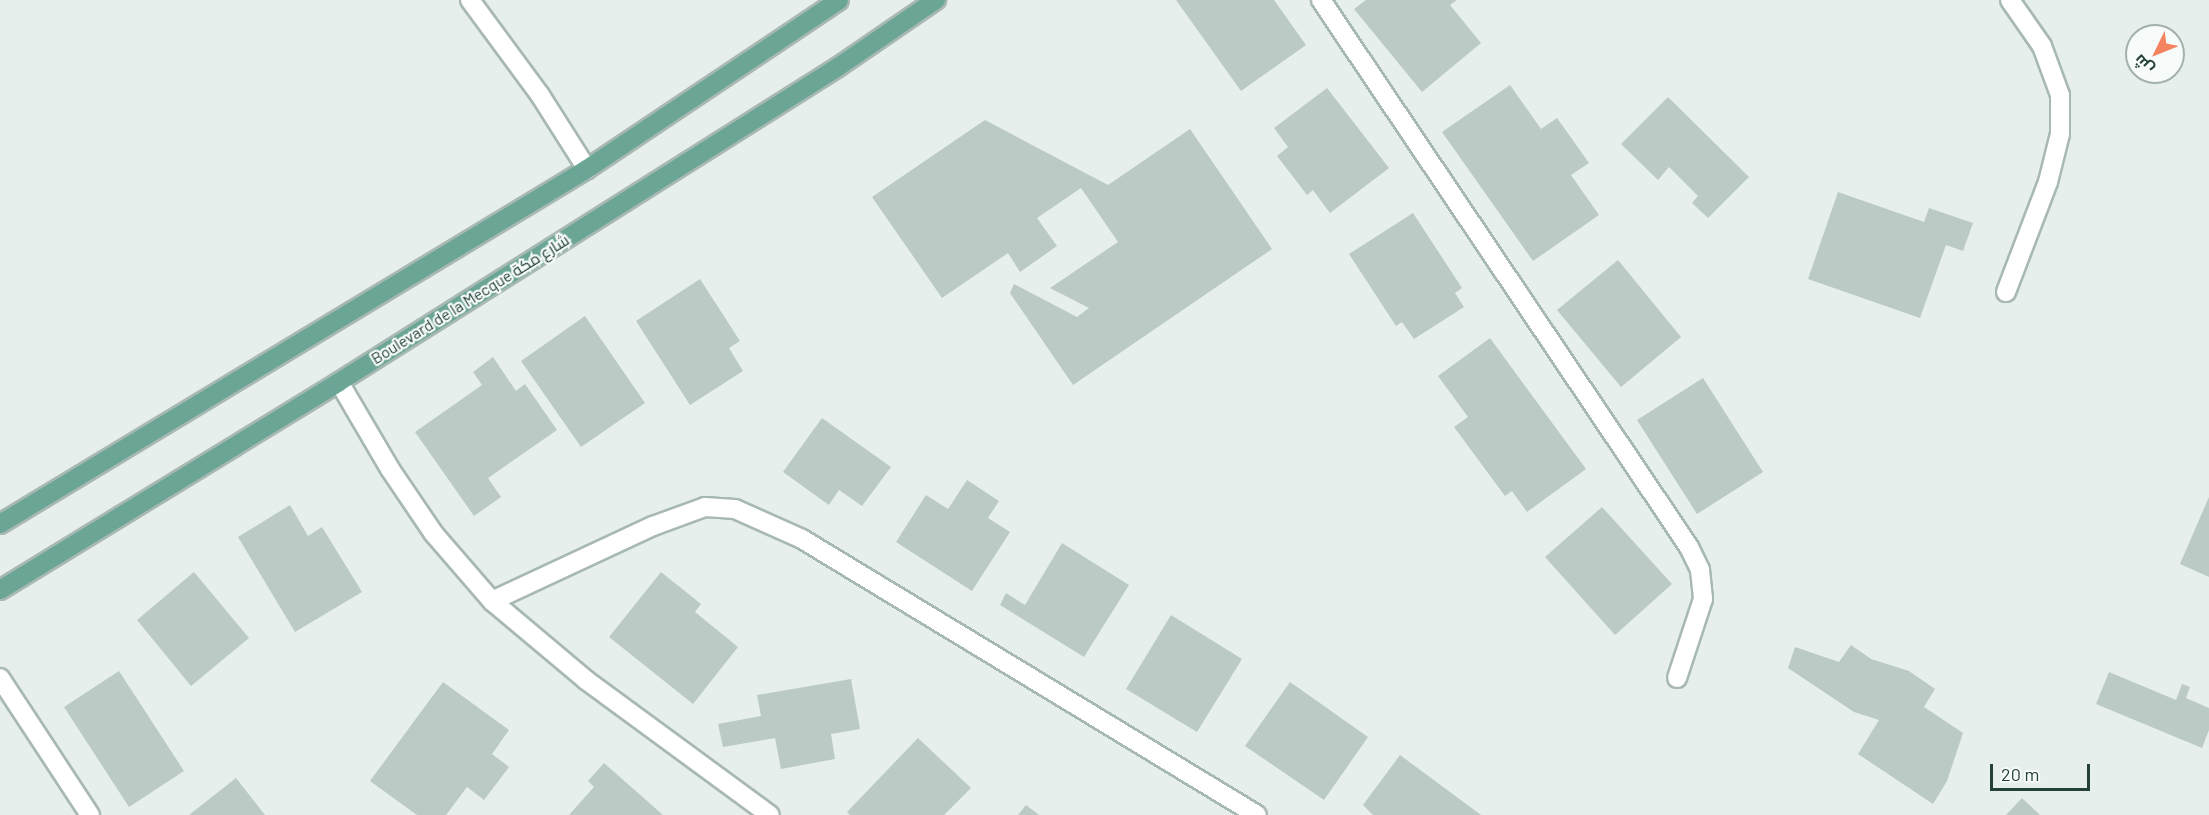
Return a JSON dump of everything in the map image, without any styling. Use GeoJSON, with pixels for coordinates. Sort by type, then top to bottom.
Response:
{"type":"FeatureCollection","features":[{"type":"Feature","properties":{"kind":"main road"},"geometry":{"type":"LineString","coordinates":[[0,524],[587,169],[840,0]]}},
{"type":"Feature","properties":{"kind":"main road","name":"Boulevard de la Mecque شارع مكة"},"geometry":{"type":"LineString","coordinates":[[0,590],[339,382],[838,67],[936,0]]}},
{"type":"Feature","properties":{"kind":"street"},"geometry":{"type":"LineString","coordinates":[[470,0],[540,95],[587,169]]}},
{"type":"Feature","properties":{"kind":"street"},"geometry":{"type":"LineString","coordinates":[[1321,0],[1689,547],[1700,570],[1703,600],[1677,678]]}},
{"type":"Feature","properties":{"kind":"street"},"geometry":{"type":"LineString","coordinates":[[2006,292],[2048,182],[2060,134],[2060,95],[2042,46],[2010,0]]}},
{"type":"Feature","properties":{"kind":"street"},"geometry":{"type":"LineString","coordinates":[[339,382],[390,469],[434,534],[492,601],[586,680],[770,815]]}},
{"type":"Feature","properties":{"kind":"street"},"geometry":{"type":"LineString","coordinates":[[492,601],[653,526],[705,507],[735,509],[802,539],[1257,815]]}},
{"type":"Feature","properties":{"kind":"street"},"geometry":{"type":"LineString","coordinates":[[0,678],[90,815]]}},
{"type":"Feature","properties":{"kind":"building"},"geometry":{"type":"Polygon","coordinates":[[[1176,0],[1274,0],[1306,45],[1241,91],[1176,0]]]}},
{"type":"Feature","properties":{"kind":"building"},"geometry":{"type":"Polygon","coordinates":[[[1366,0],[1457,0],[1450,5],[1481,43],[1422,92],[1354,9],[1366,0]]]}},
{"type":"Feature","properties":{"kind":"building"},"geometry":{"type":"Polygon","coordinates":[[[1510,85],[1541,129],[1557,118],[1589,163],[1571,175],[1599,215],[1533,261],[1442,132],[1510,85]]]}},
{"type":"Feature","properties":{"kind":"building"},"geometry":{"type":"Polygon","coordinates":[[[1327,88],[1389,168],[1330,213],[1313,190],[1307,195],[1277,156],[1288,147],[1274,128],[1327,88]]]}},
{"type":"Feature","properties":{"kind":"building"},"geometry":{"type":"Polygon","coordinates":[[[1668,97],[1749,177],[1708,218],[1692,203],[1698,196],[1669,167],[1658,180],[1621,144],[1668,97]]]}},
{"type":"Feature","properties":{"kind":"building"},"geometry":{"type":"Polygon","coordinates":[[[985,120],[1108,185],[1190,129],[1272,249],[1073,385],[1010,293],[1014,284],[1077,317],[1089,308],[1050,288],[1118,242],[1081,188],[1037,218],[1057,246],[1020,272],[1008,253],[942,298],[872,197],[985,120]]]}},
{"type":"Feature","properties":{"kind":"building"},"geometry":{"type":"Polygon","coordinates":[[[1838,192],[1924,222],[1929,208],[1973,223],[1963,251],[1946,245],[1920,318],[1808,279],[1838,192]]]}},
{"type":"Feature","properties":{"kind":"building"},"geometry":{"type":"Polygon","coordinates":[[[1413,213],[1462,288],[1455,293],[1464,307],[1414,339],[1402,322],[1396,326],[1349,254],[1413,213]]]}},
{"type":"Feature","properties":{"kind":"building"},"geometry":{"type":"Polygon","coordinates":[[[1618,260],[1681,337],[1621,387],[1557,310],[1618,260]]]}},
{"type":"Feature","properties":{"kind":"building"},"geometry":{"type":"Polygon","coordinates":[[[700,279],[740,341],[729,348],[743,371],[690,405],[636,321],[700,279]]]}},
{"type":"Feature","properties":{"kind":"building"},"geometry":{"type":"Polygon","coordinates":[[[585,316],[645,403],[581,447],[521,361],[585,316]]]}},
{"type":"Feature","properties":{"kind":"building"},"geometry":{"type":"Polygon","coordinates":[[[1490,338],[1586,469],[1527,512],[1512,491],[1505,496],[1454,427],[1468,417],[1438,376],[1490,338]]]}},
{"type":"Feature","properties":{"kind":"building"},"geometry":{"type":"Polygon","coordinates":[[[493,357],[516,391],[525,384],[557,430],[488,478],[501,497],[474,516],[415,432],[482,385],[473,372],[493,357]]]}},
{"type":"Feature","properties":{"kind":"building"},"geometry":{"type":"Polygon","coordinates":[[[1703,378],[1763,472],[1697,514],[1637,420],[1703,378]]]}},
{"type":"Feature","properties":{"kind":"building"},"geometry":{"type":"Polygon","coordinates":[[[822,418],[891,467],[862,506],[839,490],[829,505],[783,472],[822,418]]]}},
{"type":"Feature","properties":{"kind":"building"},"geometry":{"type":"Polygon","coordinates":[[[967,480],[999,501],[988,518],[1010,532],[972,591],[896,542],[926,495],[948,509],[967,480]]]}},
{"type":"Feature","properties":{"kind":"building"},"geometry":{"type":"Polygon","coordinates":[[[2209,497],[2209,577],[2180,564],[2209,497]]]}},
{"type":"Feature","properties":{"kind":"building"},"geometry":{"type":"Polygon","coordinates":[[[290,505],[308,536],[322,527],[362,592],[295,632],[238,537],[290,505]]]}},
{"type":"Feature","properties":{"kind":"building"},"geometry":{"type":"Polygon","coordinates":[[[1602,507],[1672,584],[1615,635],[1545,557],[1602,507]]]}},
{"type":"Feature","properties":{"kind":"building"},"geometry":{"type":"Polygon","coordinates":[[[1062,543],[1129,585],[1084,657],[1000,605],[1006,593],[1025,605],[1062,543]]]}},
{"type":"Feature","properties":{"kind":"building"},"geometry":{"type":"Polygon","coordinates":[[[194,572],[249,638],[191,686],[137,620],[194,572]]]}},
{"type":"Feature","properties":{"kind":"building"},"geometry":{"type":"Polygon","coordinates":[[[661,572],[701,604],[695,612],[738,647],[693,704],[609,637],[661,572]]]}},
{"type":"Feature","properties":{"kind":"building"},"geometry":{"type":"Polygon","coordinates":[[[1171,615],[1242,659],[1197,732],[1126,689],[1171,615]]]}},
{"type":"Feature","properties":{"kind":"building"},"geometry":{"type":"Polygon","coordinates":[[[1851,645],[1871,659],[1909,671],[1935,689],[1924,707],[1963,733],[1947,781],[1933,804],[1858,754],[1879,720],[1854,712],[1788,668],[1795,647],[1839,662],[1851,645]]]}},
{"type":"Feature","properties":{"kind":"building"},"geometry":{"type":"Polygon","coordinates":[[[119,671],[184,771],[129,807],[64,707],[119,671]]]}},
{"type":"Feature","properties":{"kind":"building"},"geometry":{"type":"Polygon","coordinates":[[[2109,672],[2176,700],[2182,684],[2190,687],[2186,698],[2209,708],[2209,730],[2202,748],[2096,704],[2109,672]]]}},
{"type":"Feature","properties":{"kind":"building"},"geometry":{"type":"Polygon","coordinates":[[[851,679],[860,729],[831,734],[835,759],[781,769],[775,738],[723,747],[718,724],[761,716],[757,695],[851,679]]]}},
{"type":"Feature","properties":{"kind":"building"},"geometry":{"type":"Polygon","coordinates":[[[443,682],[509,730],[492,754],[509,767],[484,800],[467,787],[446,815],[417,815],[370,781],[443,682]]]}},
{"type":"Feature","properties":{"kind":"building"},"geometry":{"type":"Polygon","coordinates":[[[1290,682],[1368,737],[1324,800],[1245,746],[1290,682]]]}},
{"type":"Feature","properties":{"kind":"building"},"geometry":{"type":"Polygon","coordinates":[[[918,738],[971,788],[944,815],[850,815],[847,812],[918,738]]]}},
{"type":"Feature","properties":{"kind":"building"},"geometry":{"type":"Polygon","coordinates":[[[1400,755],[1481,815],[1373,815],[1363,805],[1400,755]]]}},
{"type":"Feature","properties":{"kind":"building"},"geometry":{"type":"Polygon","coordinates":[[[604,763],[663,815],[569,815],[594,787],[588,781],[604,763]]]}},
{"type":"Feature","properties":{"kind":"building"},"geometry":{"type":"Polygon","coordinates":[[[236,778],[265,815],[189,815],[236,778]]]}},
{"type":"Feature","properties":{"kind":"building"},"geometry":{"type":"Polygon","coordinates":[[[2022,798],[2040,815],[2006,815],[2022,798]]]}},
{"type":"Feature","properties":{"kind":"building"},"geometry":{"type":"Polygon","coordinates":[[[1026,805],[1039,815],[1018,815],[1026,805]]]}}]}
